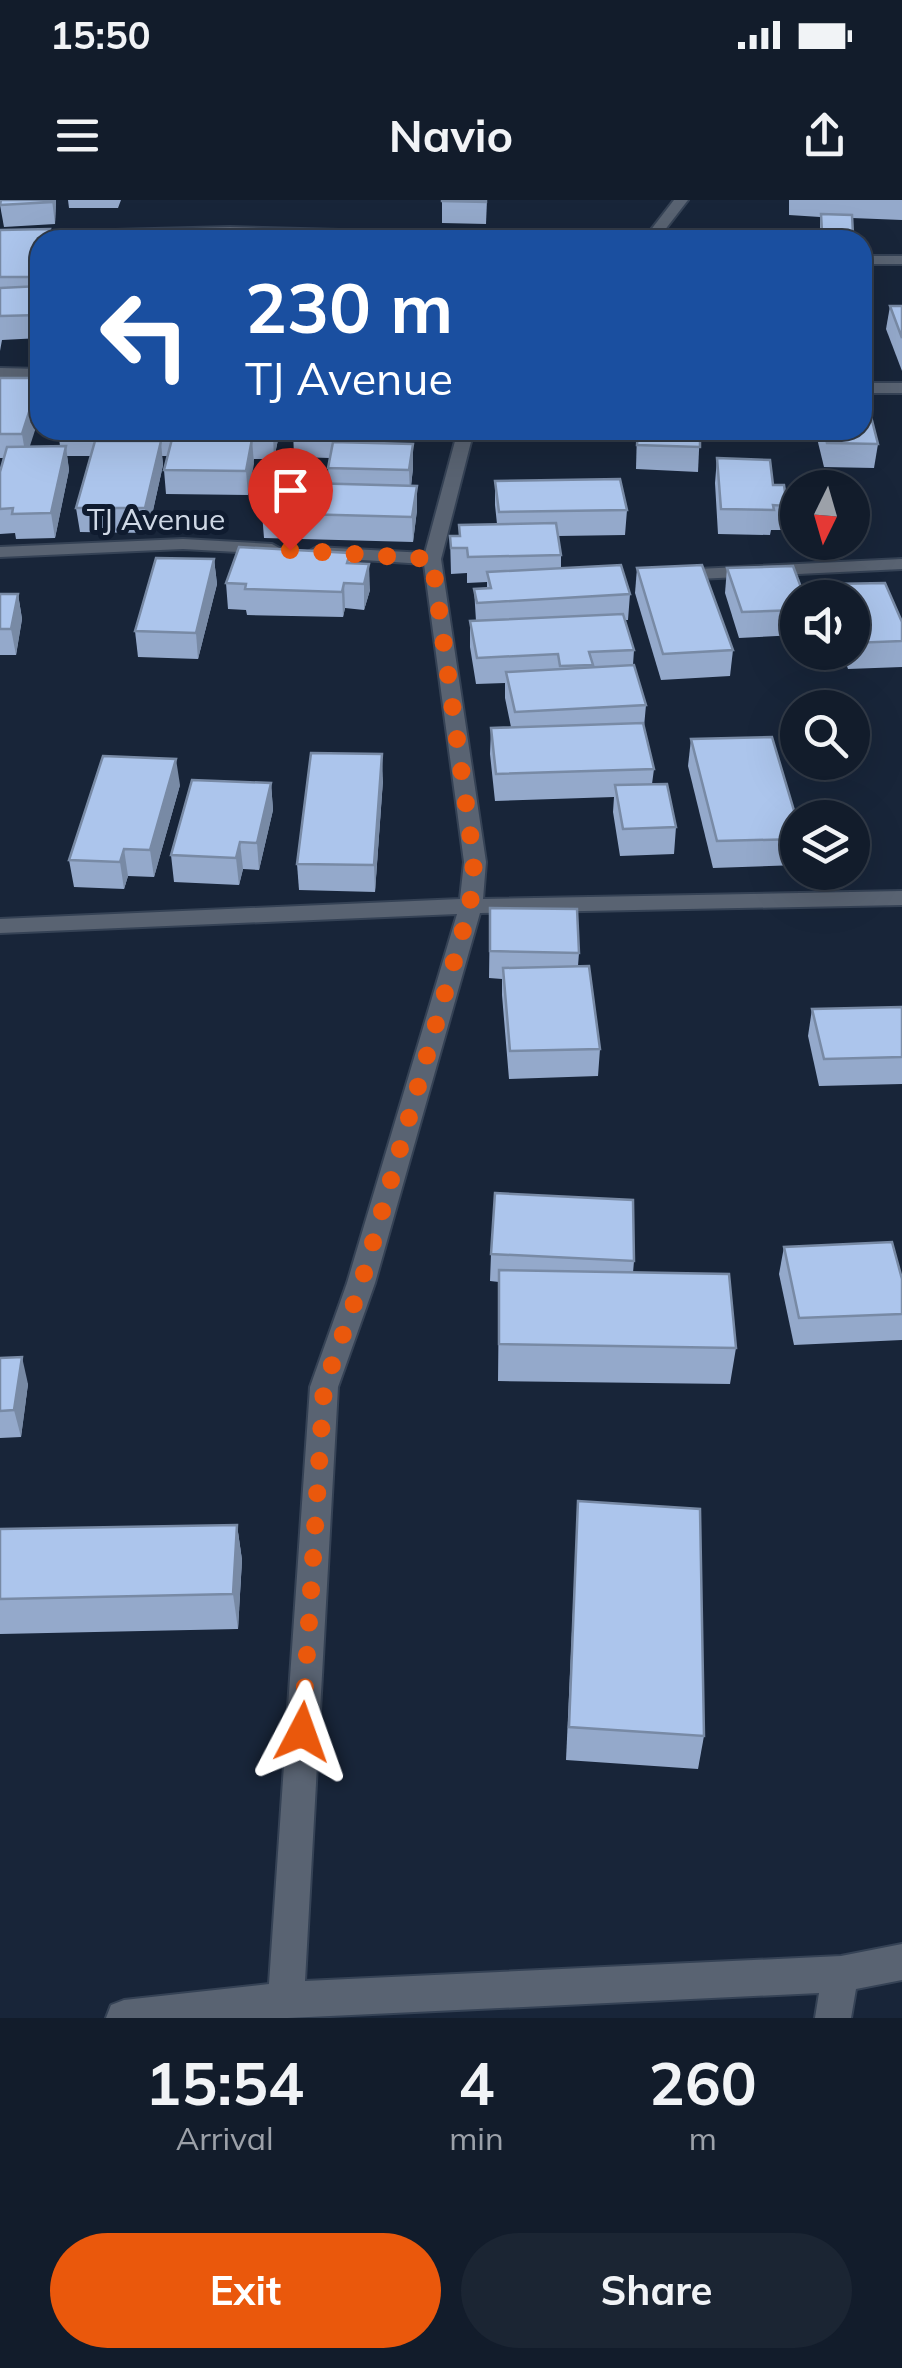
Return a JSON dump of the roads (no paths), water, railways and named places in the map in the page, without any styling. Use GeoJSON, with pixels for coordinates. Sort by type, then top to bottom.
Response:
{"type":"FeatureCollection","features":[{"type":"Feature","properties":{"kind":"street"},"geometry":{"type":"LineString","coordinates":[[658,230],[682,200]]}},
{"type":"Feature","properties":{"kind":"street"},"geometry":{"type":"LineString","coordinates":[[0,237],[30,236]]}},
{"type":"Feature","properties":{"kind":"street"},"geometry":{"type":"LineString","coordinates":[[872,260],[902,260]]}},
{"type":"Feature","properties":{"kind":"street"},"geometry":{"type":"LineString","coordinates":[[0,373],[30,374]]}},
{"type":"Feature","properties":{"kind":"street"},"geometry":{"type":"LineString","coordinates":[[872,388],[902,388]]}},
{"type":"Feature","properties":{"kind":"street"},"geometry":{"type":"LineString","coordinates":[[286,2000],[324,1387],[361,1284],[470,906],[474,862],[432,559],[464,440]]}},
{"type":"Feature","properties":{"kind":"street","name":"TJ Avenue"},"geometry":{"type":"LineString","coordinates":[[0,552],[183,544],[432,559]]}},
{"type":"Feature","properties":{"kind":"street"},"geometry":{"type":"LineString","coordinates":[[698,574],[902,564]]}},
{"type":"Feature","properties":{"kind":"street"},"geometry":{"type":"LineString","coordinates":[[0,926],[470,906],[902,898]]}},
{"type":"Feature","properties":{"kind":"street"},"geometry":{"type":"LineString","coordinates":[[124,2018],[286,2000],[841,1974],[902,1962]]}},
{"type":"Feature","properties":{"kind":"street"},"geometry":{"type":"LineString","coordinates":[[832,2018],[841,1974]]}}]}
